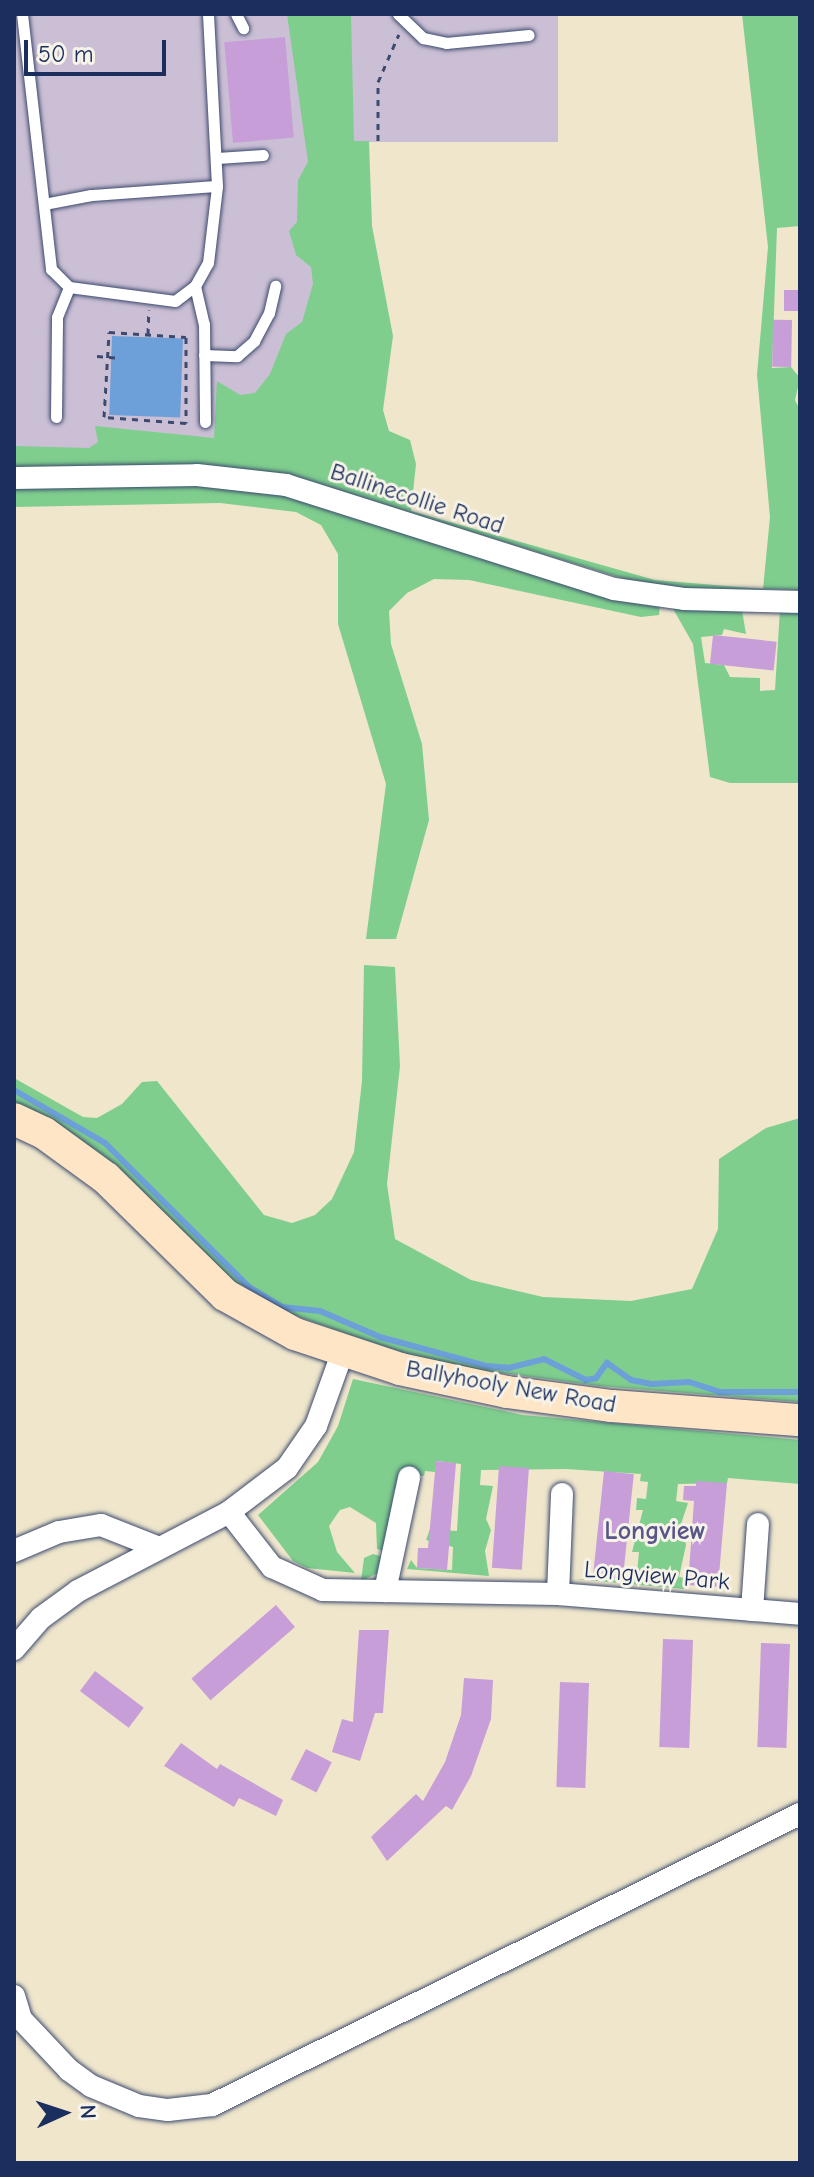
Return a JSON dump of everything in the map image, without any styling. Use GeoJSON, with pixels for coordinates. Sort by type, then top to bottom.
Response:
{"type":"FeatureCollection","features":[{"type":"Feature","properties":{"kind":"main road","name":"Ballyhooly New Road"},"geometry":{"type":"LineString","coordinates":[[14,1119],[44,1133],[106,1178],[225,1295],[295,1334],[343,1351],[507,1392],[612,1406],[800,1420]]}},
{"type":"Feature","properties":{"kind":"street","name":"Ballinecollie Road"},"geometry":{"type":"LineString","coordinates":[[14,478],[197,475],[286,485],[614,589],[685,599],[800,602]]}},
{"type":"Feature","properties":{"kind":"street"},"geometry":{"type":"LineString","coordinates":[[14,1649],[41,1618],[78,1591],[229,1512],[270,1482],[302,1448],[316,1426],[343,1351]]}},
{"type":"Feature","properties":{"kind":"street"},"geometry":{"type":"LineString","coordinates":[[385,1591],[409,1478]]}},
{"type":"Feature","properties":{"kind":"street","name":"Longview Park"},"geometry":{"type":"LineString","coordinates":[[558,1594],[562,1494]]}},
{"type":"Feature","properties":{"kind":"street","name":"Longview Park"},"geometry":{"type":"LineString","coordinates":[[229,1512],[258,1552],[287,1578],[323,1590],[558,1594],[800,1614]]}},
{"type":"Feature","properties":{"kind":"street","name":"Longview Park"},"geometry":{"type":"LineString","coordinates":[[752,1610],[758,1524]]}},
{"type":"Feature","properties":{"kind":"street"},"geometry":{"type":"LineString","coordinates":[[14,1551],[59,1532],[101,1525],[159,1548]]}},
{"type":"Feature","properties":{"kind":"street"},"geometry":{"type":"LineString","coordinates":[[14,1996],[21,2019],[69,2070],[91,2086],[139,2106],[212,2105],[800,1814]]}},
{"type":"Feature","properties":{"kind":"lane"},"geometry":{"type":"LineString","coordinates":[[22,14],[51,269],[69,287],[149,300],[175,301],[195,286],[208,263],[217,186],[208,14]]}},
{"type":"Feature","properties":{"kind":"lane"},"geometry":{"type":"LineString","coordinates":[[236,14],[243,28]]}},
{"type":"Feature","properties":{"kind":"lane"},"geometry":{"type":"LineString","coordinates":[[401,18],[423,38],[446,43],[529,35]]}},
{"type":"Feature","properties":{"kind":"lane"},"geometry":{"type":"LineString","coordinates":[[217,158],[263,155]]}},
{"type":"Feature","properties":{"kind":"lane"},"geometry":{"type":"LineString","coordinates":[[44,204],[91,195],[217,186]]}},
{"type":"Feature","properties":{"kind":"lane"},"geometry":{"type":"LineString","coordinates":[[195,286],[204,355],[205,422]]}},
{"type":"Feature","properties":{"kind":"lane"},"geometry":{"type":"LineString","coordinates":[[204,355],[237,356],[254,341],[269,313],[275,286]]}},
{"type":"Feature","properties":{"kind":"lane"},"geometry":{"type":"LineString","coordinates":[[56,417],[57,317],[69,287]]}},
{"type":"Feature","properties":{"kind":"path"},"geometry":{"type":"LineString","coordinates":[[378,141],[378,82],[401,18]]}},
{"type":"Feature","properties":{"kind":"path"},"geometry":{"type":"LineString","coordinates":[[148,334],[149,300]]}},
{"type":"Feature","properties":{"kind":"path"},"geometry":{"type":"LineString","coordinates":[[109,332],[186,337],[186,423],[104,417],[107,357],[109,332]]}},
{"type":"Feature","properties":{"kind":"path"},"geometry":{"type":"LineString","coordinates":[[97,356],[121,358]]}},
{"type":"Feature","properties":{"kind":"shaded area"},"geometry":{"type":"Polygon","coordinates":[[[14,14],[316,14],[325,269],[305,472],[14,463],[14,14]]]}},
{"type":"Feature","properties":{"kind":"shaded area"},"geometry":{"type":"Polygon","coordinates":[[[351,14],[558,14],[558,142],[351,142],[351,14]]]}},
{"type":"Feature","properties":{"kind":"green space"},"geometry":{"type":"Polygon","coordinates":[[[287,14],[351,14],[354,141],[369,141],[372,226],[393,336],[383,410],[389,431],[410,440],[416,464],[411,511],[655,580],[763,589],[770,517],[757,375],[768,247],[742,14],[800,14],[800,226],[777,228],[772,368],[791,367],[800,378],[795,400],[800,410],[800,590],[764,589],[755,596],[638,583],[305,481],[14,471],[14,446],[89,448],[98,442],[95,426],[214,438],[217,381],[240,395],[255,393],[270,374],[286,334],[302,322],[313,284],[311,267],[296,255],[289,231],[297,222],[298,180],[308,162],[287,14]]]}},
{"type":"Feature","properties":{"kind":"green space"},"geometry":{"type":"Polygon","coordinates":[[[14,485],[224,485],[287,492],[660,605],[659,615],[641,617],[469,580],[434,579],[407,593],[389,611],[391,644],[422,744],[429,820],[396,939],[366,939],[386,784],[338,624],[338,554],[321,525],[296,512],[220,503],[14,507],[14,485]]]}},
{"type":"Feature","properties":{"kind":"green space"},"geometry":{"type":"Polygon","coordinates":[[[672,607],[742,610],[746,634],[724,629],[722,635],[701,637],[705,663],[724,665],[730,677],[760,678],[760,691],[775,690],[780,609],[800,609],[800,783],[730,783],[710,777],[693,644],[672,607]]]}},
{"type":"Feature","properties":{"kind":"green space"},"geometry":{"type":"Polygon","coordinates":[[[364,965],[395,967],[400,1066],[387,1184],[395,1239],[471,1280],[543,1297],[631,1301],[692,1289],[718,1229],[719,1159],[766,1128],[800,1118],[800,1402],[599,1386],[472,1369],[408,1355],[273,1308],[228,1280],[14,1105],[14,1078],[83,1117],[97,1118],[122,1104],[142,1082],[157,1081],[264,1215],[292,1223],[315,1215],[332,1199],[354,1152],[362,1081],[364,965]]]}},
{"type":"Feature","properties":{"kind":"green space"},"geometry":{"type":"Polygon","coordinates":[[[353,1379],[523,1415],[800,1440],[800,1484],[728,1478],[727,1483],[678,1484],[676,1501],[688,1503],[681,1524],[686,1545],[679,1577],[685,1578],[684,1589],[576,1579],[629,1580],[630,1571],[637,1572],[639,1552],[632,1552],[643,1510],[636,1510],[637,1498],[646,1499],[648,1482],[640,1481],[641,1474],[566,1469],[481,1470],[480,1485],[493,1486],[486,1519],[491,1530],[485,1551],[489,1576],[407,1569],[411,1560],[417,1568],[452,1570],[453,1547],[426,1540],[430,1529],[457,1531],[461,1464],[437,1461],[435,1472],[425,1471],[424,1476],[401,1475],[400,1489],[394,1490],[386,1552],[377,1549],[376,1523],[350,1507],[340,1510],[329,1526],[337,1552],[355,1573],[307,1568],[293,1561],[258,1515],[318,1462],[338,1426],[353,1379]]]}},
{"type":"Feature","properties":{"kind":"green space"},"geometry":{"type":"Polygon","coordinates":[[[373,1554],[384,1557],[378,1573],[361,1581],[364,1558],[373,1554]]]}},
{"type":"Feature","properties":{"kind":"water"},"geometry":{"type":"Polygon","coordinates":[[[112,336],[183,338],[180,417],[109,415],[112,336]]]}},
{"type":"Feature","properties":{"kind":"building"},"geometry":{"type":"Polygon","coordinates":[[[285,37],[294,138],[233,143],[224,42],[285,37]]]}},
{"type":"Feature","properties":{"kind":"building"},"geometry":{"type":"Polygon","coordinates":[[[784,290],[800,290],[800,311],[784,311],[784,290]]]}},
{"type":"Feature","properties":{"kind":"building"},"geometry":{"type":"Polygon","coordinates":[[[773,320],[792,320],[791,367],[772,367],[773,320]]]}},
{"type":"Feature","properties":{"kind":"building"},"geometry":{"type":"Polygon","coordinates":[[[713,635],[777,642],[774,671],[710,664],[713,635]]]}},
{"type":"Feature","properties":{"kind":"building"},"geometry":{"type":"Polygon","coordinates":[[[436,1461],[456,1463],[447,1570],[417,1568],[418,1548],[428,1548],[436,1461]]]}},
{"type":"Feature","properties":{"kind":"building"},"geometry":{"type":"Polygon","coordinates":[[[499,1466],[529,1468],[522,1570],[492,1568],[499,1466]]]}},
{"type":"Feature","properties":{"kind":"building"},"geometry":{"type":"Polygon","coordinates":[[[604,1471],[634,1474],[623,1580],[593,1576],[604,1471]]]}},
{"type":"Feature","properties":{"kind":"building"},"geometry":{"type":"Polygon","coordinates":[[[696,1481],[727,1483],[718,1587],[688,1585],[694,1501],[683,1500],[684,1486],[696,1486],[696,1481]]]}},
{"type":"Feature","properties":{"kind":"building"},"geometry":{"type":"Polygon","coordinates":[[[276,1605],[295,1627],[210,1700],[191,1678],[276,1605]]]}},
{"type":"Feature","properties":{"kind":"building"},"geometry":{"type":"Polygon","coordinates":[[[359,1630],[389,1630],[383,1713],[375,1713],[360,1761],[332,1752],[342,1719],[353,1722],[359,1630]]]}},
{"type":"Feature","properties":{"kind":"building"},"geometry":{"type":"Polygon","coordinates":[[[663,1639],[693,1640],[689,1748],[659,1747],[663,1639]]]}},
{"type":"Feature","properties":{"kind":"building"},"geometry":{"type":"Polygon","coordinates":[[[761,1643],[790,1644],[786,1748],[757,1747],[761,1643]]]}},
{"type":"Feature","properties":{"kind":"building"},"geometry":{"type":"Polygon","coordinates":[[[95,1671],[144,1708],[129,1728],[80,1691],[95,1671]]]}},
{"type":"Feature","properties":{"kind":"building"},"geometry":{"type":"Polygon","coordinates":[[[464,1678],[493,1680],[491,1719],[471,1776],[452,1810],[446,1806],[387,1861],[371,1837],[416,1794],[423,1801],[445,1762],[461,1715],[464,1678]]]}},
{"type":"Feature","properties":{"kind":"building"},"geometry":{"type":"Polygon","coordinates":[[[560,1682],[589,1683],[585,1788],[556,1787],[560,1682]]]}},
{"type":"Feature","properties":{"kind":"building"},"geometry":{"type":"Polygon","coordinates":[[[181,1743],[217,1769],[220,1764],[283,1800],[276,1816],[239,1798],[234,1807],[164,1766],[181,1743]]]}},
{"type":"Feature","properties":{"kind":"building"},"geometry":{"type":"Polygon","coordinates":[[[306,1749],[332,1762],[316,1792],[291,1779],[306,1749]]]}},
{"type":"Feature","properties":{"kind":"waterway"},"geometry":{"type":"LineString","coordinates":[[14,1090],[105,1143],[249,1287],[282,1307],[320,1311],[380,1337],[487,1366],[508,1368],[544,1359],[586,1380],[596,1378],[607,1363],[631,1380],[652,1384],[689,1382],[720,1392],[800,1392]]}},
{"type":"Feature","properties":{"kind":"district","name":"Longview"},"geometry":{"type":"Point","coordinates":[655,1532]}}]}
